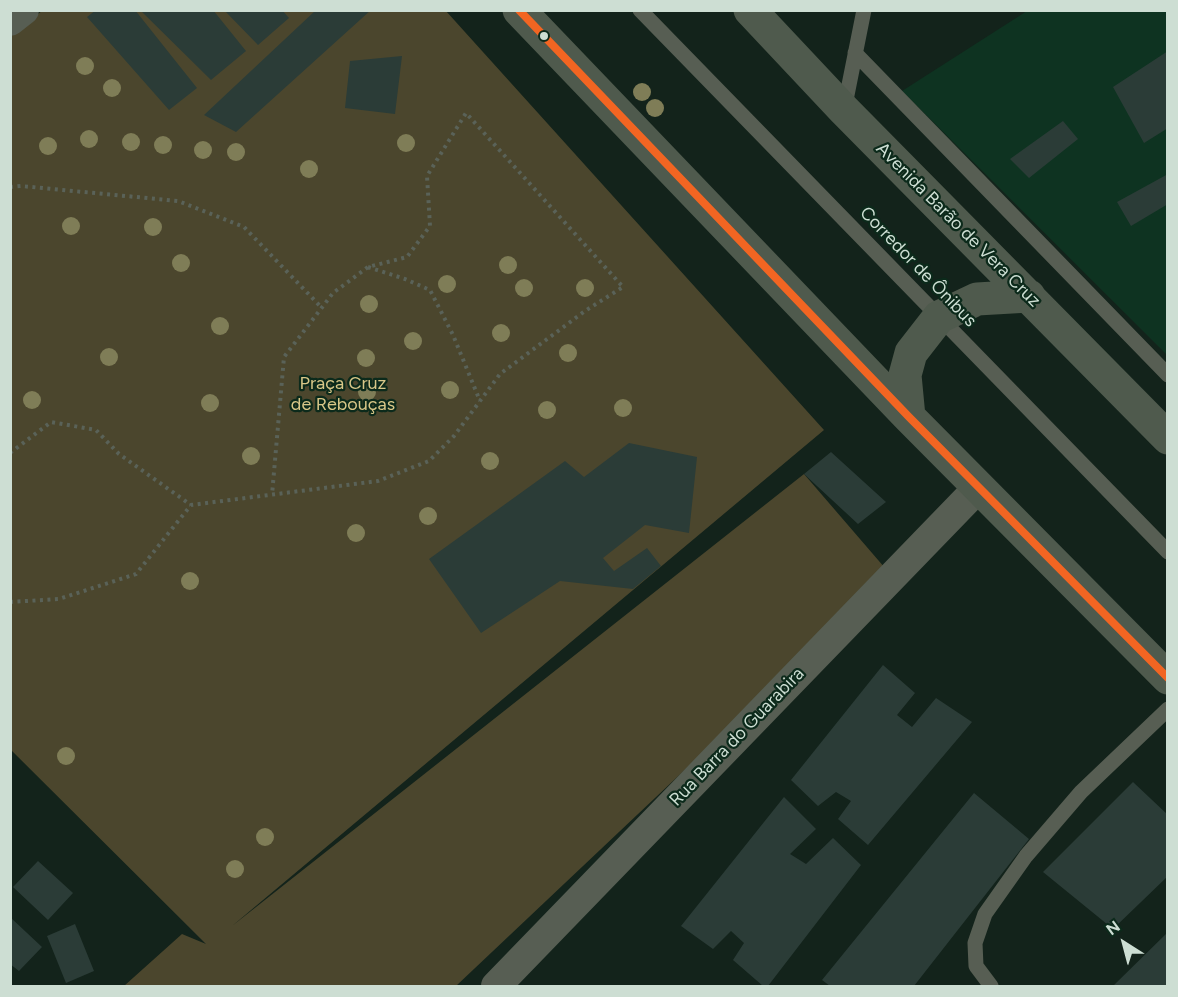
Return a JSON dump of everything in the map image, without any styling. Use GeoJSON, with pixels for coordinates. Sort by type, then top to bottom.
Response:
{"type":"FeatureCollection","features":[{"type":"Feature","properties":{"kind":"highway"},"geometry":{"type":"LineString","coordinates":[[519,10],[909,417],[1167,678]]}},
{"type":"Feature","properties":{"kind":"highway","name":"Avenida Barão de Vera Cruz"},"geometry":{"type":"LineString","coordinates":[[750,10],[844,110],[1167,438]]}},
{"type":"Feature","properties":{"kind":"highway"},"geometry":{"type":"LineString","coordinates":[[909,417],[905,375],[911,353],[939,316],[977,299],[1029,296]]}},
{"type":"Feature","properties":{"kind":"street"},"geometry":{"type":"LineString","coordinates":[[10,21],[24,10]]}},
{"type":"Feature","properties":{"kind":"street","name":"Rua Barra do Guarabira"},"geometry":{"type":"LineString","coordinates":[[496,987],[978,487]]}},
{"type":"Feature","properties":{"kind":"lane","name":"Corredor de Ônibus"},"geometry":{"type":"LineString","coordinates":[[640,10],[1167,552]]}},
{"type":"Feature","properties":{"kind":"lane"},"geometry":{"type":"LineString","coordinates":[[844,110],[864,10]]}},
{"type":"Feature","properties":{"kind":"lane"},"geometry":{"type":"LineString","coordinates":[[855,53],[1167,375]]}},
{"type":"Feature","properties":{"kind":"lane"},"geometry":{"type":"LineString","coordinates":[[991,987],[976,966],[975,943],[985,914],[1026,856],[1081,792],[1167,709]]}},
{"type":"Feature","properties":{"kind":"path"},"geometry":{"type":"LineString","coordinates":[[10,453],[51,422],[96,430],[119,454],[191,505],[272,495],[378,481],[429,461],[454,436],[500,374],[585,311],[623,287],[466,113],[427,176],[430,226],[407,257],[368,267],[333,293],[284,357],[272,495]]}},
{"type":"Feature","properties":{"kind":"path"},"geometry":{"type":"LineString","coordinates":[[10,187],[21,186],[178,201],[244,227],[321,308]]}},
{"type":"Feature","properties":{"kind":"path"},"geometry":{"type":"LineString","coordinates":[[368,267],[430,290],[453,335],[480,402]]}},
{"type":"Feature","properties":{"kind":"path"},"geometry":{"type":"LineString","coordinates":[[10,602],[58,599],[136,574],[191,505]]}},
{"type":"Feature","properties":{"kind":"shaded area"},"geometry":{"type":"Polygon","coordinates":[[[1027,11],[1167,11],[1167,355],[902,91],[1027,11]]]}},
{"type":"Feature","properties":{"kind":"green space","name":"Praça Cruz de Rebouças"},"geometry":{"type":"Polygon","coordinates":[[[42,11],[446,11],[824,430],[232,926],[804,474],[891,575],[456,986],[124,986],[182,934],[206,944],[11,750],[10,34],[42,11]]]}},
{"type":"Feature","properties":{"kind":"building"},"geometry":{"type":"Polygon","coordinates":[[[96,10],[135,10],[197,88],[169,110],[87,17],[96,10]]]}},
{"type":"Feature","properties":{"kind":"building"},"geometry":{"type":"Polygon","coordinates":[[[140,10],[213,10],[246,51],[211,80],[140,10]]]}},
{"type":"Feature","properties":{"kind":"building"},"geometry":{"type":"Polygon","coordinates":[[[224,10],[282,10],[289,18],[258,45],[224,10]]]}},
{"type":"Feature","properties":{"kind":"building"},"geometry":{"type":"Polygon","coordinates":[[[316,10],[371,10],[236,132],[204,115],[316,10]]]}},
{"type":"Feature","properties":{"kind":"building"},"geometry":{"type":"Polygon","coordinates":[[[1168,51],[1168,128],[1144,143],[1113,87],[1168,51]]]}},
{"type":"Feature","properties":{"kind":"building"},"geometry":{"type":"Polygon","coordinates":[[[402,56],[395,114],[345,108],[350,61],[402,56]]]}},
{"type":"Feature","properties":{"kind":"building"},"geometry":{"type":"Polygon","coordinates":[[[1063,121],[1078,139],[1029,178],[1010,159],[1063,121]]]}},
{"type":"Feature","properties":{"kind":"building"},"geometry":{"type":"Polygon","coordinates":[[[1168,174],[1168,204],[1131,226],[1117,202],[1168,174]]]}},
{"type":"Feature","properties":{"kind":"building"},"geometry":{"type":"Polygon","coordinates":[[[629,443],[697,457],[689,533],[645,525],[603,558],[614,571],[647,548],[661,566],[633,589],[560,581],[481,633],[429,559],[565,461],[584,477],[629,443]]]}},
{"type":"Feature","properties":{"kind":"building"},"geometry":{"type":"Polygon","coordinates":[[[831,452],[886,502],[858,524],[804,474],[831,452]]]}},
{"type":"Feature","properties":{"kind":"building"},"geometry":{"type":"Polygon","coordinates":[[[883,665],[915,693],[897,715],[912,727],[936,698],[972,722],[868,845],[838,819],[851,801],[836,792],[818,806],[791,780],[883,665]]]}},
{"type":"Feature","properties":{"kind":"building"},"geometry":{"type":"Polygon","coordinates":[[[1133,782],[1168,815],[1168,876],[1113,929],[1043,872],[1133,782]]]}},
{"type":"Feature","properties":{"kind":"building"},"geometry":{"type":"Polygon","coordinates":[[[974,793],[1029,839],[914,986],[830,986],[822,980],[974,793]]]}},
{"type":"Feature","properties":{"kind":"building"},"geometry":{"type":"Polygon","coordinates":[[[784,797],[816,829],[790,854],[806,864],[833,838],[861,865],[768,986],[763,986],[733,960],[744,943],[731,931],[713,949],[681,926],[784,797]]]}},
{"type":"Feature","properties":{"kind":"building"},"geometry":{"type":"Polygon","coordinates":[[[38,861],[73,893],[48,920],[13,887],[38,861]]]}},
{"type":"Feature","properties":{"kind":"building"},"geometry":{"type":"Polygon","coordinates":[[[10,917],[42,947],[19,971],[10,964],[10,917]]]}},
{"type":"Feature","properties":{"kind":"building"},"geometry":{"type":"Polygon","coordinates":[[[75,924],[94,971],[66,983],[47,936],[75,924]]]}},
{"type":"Feature","properties":{"kind":"building"},"geometry":{"type":"Polygon","coordinates":[[[1168,932],[1168,986],[1113,986],[1168,932]]]}},
{"type":"Feature","properties":{"kind":"transit line"},"geometry":{"type":"LineString","coordinates":[[519,10],[909,417],[1168,678]]}}]}
